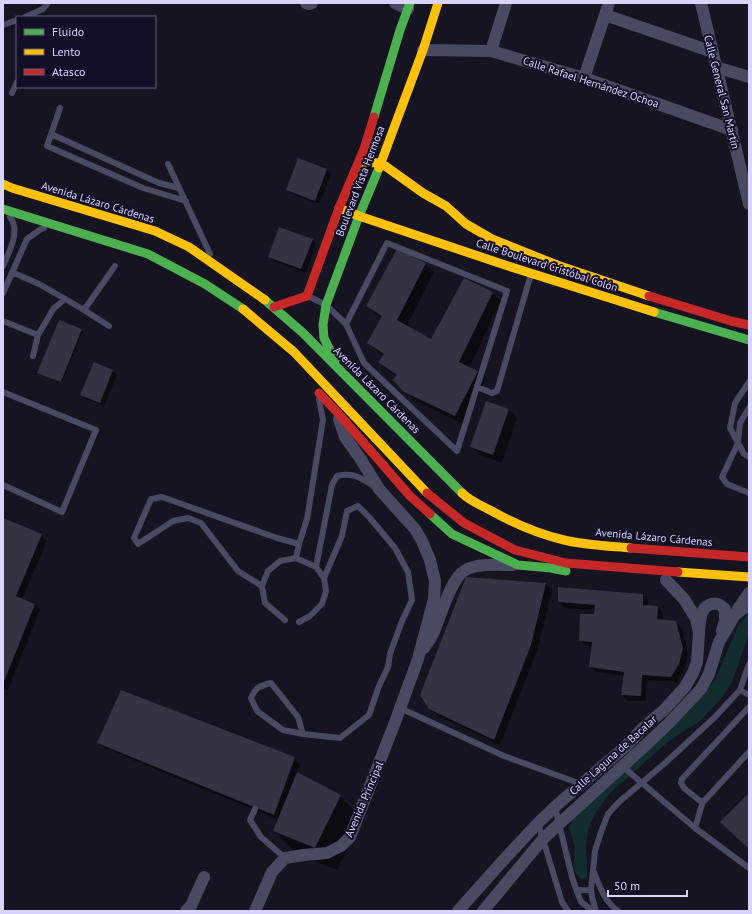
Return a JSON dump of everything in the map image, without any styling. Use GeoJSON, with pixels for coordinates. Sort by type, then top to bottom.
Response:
{"type":"FeatureCollection","features":[{"type":"Feature","properties":{"kind":"main road","name":"Boulevard Vista Hermosa"},"geometry":{"type":"LineString","coordinates":[[338,368],[324,338],[323,325],[326,305],[423,50],[438,3]]}},
{"type":"Feature","properties":{"kind":"main road","name":"Boulevard Vista Hermosa"},"geometry":{"type":"LineString","coordinates":[[307,296],[339,208],[364,149],[400,30],[409,6]]}},
{"type":"Feature","properties":{"kind":"main road"},"geometry":{"type":"LineString","coordinates":[[359,162],[381,163]]}},
{"type":"Feature","properties":{"kind":"main road","name":"Calle Boulevard Cristóbal Colón"},"geometry":{"type":"LineString","coordinates":[[381,163],[423,193],[446,206],[466,224],[492,239],[557,265],[662,300],[749,325]]}},
{"type":"Feature","properties":{"kind":"main road","name":"Avenida Lázaro Cárdenas"},"geometry":{"type":"LineString","coordinates":[[3,184],[155,231],[189,248],[215,265],[270,303],[302,332],[467,498],[502,517],[530,529],[564,540],[604,546],[749,557]]}},
{"type":"Feature","properties":{"kind":"main road","name":"Calle Boulevard Cristóbal Colón"},"geometry":{"type":"LineString","coordinates":[[339,208],[359,216],[658,314],[749,340]]}},
{"type":"Feature","properties":{"kind":"main road"},"geometry":{"type":"LineString","coordinates":[[4,209],[148,254],[205,284],[245,310],[294,352],[424,490],[464,524],[515,550],[566,563],[749,577]]}},
{"type":"Feature","properties":{"kind":"main road"},"geometry":{"type":"LineString","coordinates":[[274,307],[307,296]]}},
{"type":"Feature","properties":{"kind":"main road"},"geometry":{"type":"LineString","coordinates":[[294,352],[319,394],[336,411],[410,496],[452,534],[518,566],[551,568],[581,573]]}},
{"type":"Feature","properties":{"kind":"main road"},"geometry":{"type":"LineString","coordinates":[[661,580],[727,583],[744,588]]}},
{"type":"Feature","properties":{"kind":"street"},"geometry":{"type":"LineString","coordinates":[[306,3],[312,3]]}},
{"type":"Feature","properties":{"kind":"street"},"geometry":{"type":"LineString","coordinates":[[395,3],[409,6]]}},
{"type":"Feature","properties":{"kind":"street"},"geometry":{"type":"LineString","coordinates":[[491,51],[506,3]]}},
{"type":"Feature","properties":{"kind":"street","name":"Calle General San Martín"},"geometry":{"type":"LineString","coordinates":[[701,3],[749,200]]}},
{"type":"Feature","properties":{"kind":"street"},"geometry":{"type":"LineString","coordinates":[[584,78],[607,9],[713,52]]}},
{"type":"Feature","properties":{"kind":"street","name":"Calle Rafael Hernández Ochoa"},"geometry":{"type":"LineString","coordinates":[[423,50],[491,51],[584,78],[732,130]]}},
{"type":"Feature","properties":{"kind":"street"},"geometry":{"type":"LineString","coordinates":[[716,67],[749,77]]}},
{"type":"Feature","properties":{"kind":"street","name":"Avenida Principal"},"geometry":{"type":"LineString","coordinates":[[285,858],[327,853],[341,846],[350,837],[418,659],[434,599],[435,581],[430,560],[422,541],[415,529],[380,489],[345,437],[336,411]]}},
{"type":"Feature","properties":{"kind":"street","name":"Avenida Principal"},"geometry":{"type":"LineString","coordinates":[[418,659],[435,631],[454,582],[463,571],[476,566],[518,566]]}},
{"type":"Feature","properties":{"kind":"street"},"geometry":{"type":"LineString","coordinates":[[432,569],[443,578],[451,579],[458,577]]}},
{"type":"Feature","properties":{"kind":"street","name":"Calle Laguna de Bacalar"},"geometry":{"type":"LineString","coordinates":[[458,911],[498,865],[555,806],[625,747],[646,725],[664,710],[685,687],[697,662],[699,632],[696,619],[684,599],[661,580]]}},
{"type":"Feature","properties":{"kind":"street","name":"Calle Laguna de Bacalar"},"geometry":{"type":"LineString","coordinates":[[483,911],[543,839],[668,724],[701,688],[709,674],[719,642],[738,610],[744,588]]}},
{"type":"Feature","properties":{"kind":"street"},"geometry":{"type":"LineString","coordinates":[[699,632],[701,614],[704,608],[710,604],[719,604],[725,609],[726,614],[719,642]]}},
{"type":"Feature","properties":{"kind":"street"},"geometry":{"type":"LineString","coordinates":[[255,911],[272,872],[285,858]]}},
{"type":"Feature","properties":{"kind":"street"},"geometry":{"type":"LineString","coordinates":[[186,911],[191,906],[204,877]]}},
{"type":"Feature","properties":{"kind":"street"},"geometry":{"type":"LineString","coordinates":[[485,881],[499,891]]}},
{"type":"Feature","properties":{"kind":"lane"},"geometry":{"type":"LineString","coordinates":[[32,16],[43,9],[48,3]]}},
{"type":"Feature","properties":{"kind":"lane"},"geometry":{"type":"LineString","coordinates":[[3,25],[16,20]]}},
{"type":"Feature","properties":{"kind":"lane"},"geometry":{"type":"LineString","coordinates":[[12,93],[16,84]]}},
{"type":"Feature","properties":{"kind":"lane"},"geometry":{"type":"LineString","coordinates":[[60,108],[47,146],[143,188],[186,201]]}},
{"type":"Feature","properties":{"kind":"lane"},"geometry":{"type":"LineString","coordinates":[[51,134],[158,182],[180,188]]}},
{"type":"Feature","properties":{"kind":"lane"},"geometry":{"type":"LineString","coordinates":[[168,164],[215,265]]}},
{"type":"Feature","properties":{"kind":"lane"},"geometry":{"type":"LineString","coordinates":[[3,266],[14,239],[13,220],[4,209]]}},
{"type":"Feature","properties":{"kind":"lane"},"geometry":{"type":"LineString","coordinates":[[3,293],[27,238],[41,229],[50,226],[59,226]]}},
{"type":"Feature","properties":{"kind":"lane"},"geometry":{"type":"LineString","coordinates":[[307,296],[326,305],[346,324],[364,363],[457,451],[507,291],[387,243],[346,324]]}},
{"type":"Feature","properties":{"kind":"lane"},"geometry":{"type":"LineString","coordinates":[[84,310],[115,266]]}},
{"type":"Feature","properties":{"kind":"lane"},"geometry":{"type":"LineString","coordinates":[[12,272],[41,285],[109,326]]}},
{"type":"Feature","properties":{"kind":"lane"},"geometry":{"type":"LineString","coordinates":[[477,387],[492,393],[497,391],[531,273]]}},
{"type":"Feature","properties":{"kind":"lane"},"geometry":{"type":"LineString","coordinates":[[33,356],[38,335],[54,308],[65,299]]}},
{"type":"Feature","properties":{"kind":"lane"},"geometry":{"type":"LineString","coordinates":[[3,320],[38,335]]}},
{"type":"Feature","properties":{"kind":"lane"},"geometry":{"type":"LineString","coordinates":[[749,382],[735,403],[730,428],[744,454],[749,457]]}},
{"type":"Feature","properties":{"kind":"lane"},"geometry":{"type":"LineString","coordinates":[[3,392],[96,430],[62,512],[3,485]]}},
{"type":"Feature","properties":{"kind":"lane"},"geometry":{"type":"LineString","coordinates":[[296,558],[307,520],[323,420],[319,394]]}},
{"type":"Feature","properties":{"kind":"lane"},"geometry":{"type":"LineString","coordinates":[[749,408],[740,424],[738,443],[722,477],[727,484],[749,493]]}},
{"type":"Feature","properties":{"kind":"lane"},"geometry":{"type":"LineString","coordinates":[[316,567],[332,485],[337,476],[345,474],[357,476],[380,489]]}},
{"type":"Feature","properties":{"kind":"lane"},"geometry":{"type":"LineString","coordinates":[[262,586],[238,571],[201,523],[188,518],[173,521],[138,544],[134,538],[151,499],[162,497],[277,538],[299,544]]}},
{"type":"Feature","properties":{"kind":"lane"},"geometry":{"type":"LineString","coordinates":[[303,734],[298,717],[271,683],[254,690],[251,698],[257,711],[283,730],[303,734],[340,738],[369,715],[379,686],[388,668],[390,654],[402,621],[412,600],[408,572],[395,548],[358,506],[347,511],[342,536],[324,578]]}},
{"type":"Feature","properties":{"kind":"lane"},"geometry":{"type":"LineString","coordinates":[[285,620],[265,603],[262,586],[268,571],[280,561],[296,558],[316,567],[324,578],[326,591],[322,604],[310,616],[299,622]]}},
{"type":"Feature","properties":{"kind":"lane"},"geometry":{"type":"LineString","coordinates":[[732,620],[749,608]]}},
{"type":"Feature","properties":{"kind":"lane"},"geometry":{"type":"LineString","coordinates":[[596,911],[591,889],[596,851],[608,814],[619,802],[664,764],[715,717],[740,690],[749,664]]}},
{"type":"Feature","properties":{"kind":"lane"},"geometry":{"type":"LineString","coordinates":[[740,690],[749,695]]}},
{"type":"Feature","properties":{"kind":"lane"},"geometry":{"type":"LineString","coordinates":[[702,801],[684,788],[681,784],[682,780],[749,707]]}},
{"type":"Feature","properties":{"kind":"lane"},"geometry":{"type":"LineString","coordinates":[[400,708],[504,756],[581,784]]}},
{"type":"Feature","properties":{"kind":"lane"},"geometry":{"type":"LineString","coordinates":[[696,828],[702,801],[705,800],[749,752]]}},
{"type":"Feature","properties":{"kind":"lane"},"geometry":{"type":"LineString","coordinates":[[623,765],[696,828],[749,868]]}},
{"type":"Feature","properties":{"kind":"lane"},"geometry":{"type":"LineString","coordinates":[[555,806],[576,889],[581,902],[593,911]]}},
{"type":"Feature","properties":{"kind":"lane"},"geometry":{"type":"LineString","coordinates":[[255,809],[250,820],[261,837],[285,858]]}},
{"type":"Feature","properties":{"kind":"lane"},"geometry":{"type":"LineString","coordinates":[[538,823],[562,902],[568,911]]}},
{"type":"Feature","properties":{"kind":"lane"},"geometry":{"type":"LineString","coordinates":[[594,870],[601,890],[607,901],[618,911]]}},
{"type":"Feature","properties":{"kind":"lane"},"geometry":{"type":"LineString","coordinates":[[576,889],[586,891],[591,889]]}},
{"type":"Feature","properties":{"kind":"green space"},"geometry":{"type":"Polygon","coordinates":[[[749,613],[749,634],[731,684],[720,700],[700,721],[668,742],[610,793],[596,812],[588,829],[586,848],[587,877],[581,880],[575,871],[574,843],[569,828],[573,819],[662,735],[708,688],[716,678],[738,626],[749,613]]]}},
{"type":"Feature","properties":{"kind":"building"},"geometry":{"type":"Polygon","coordinates":[[[298,158],[327,169],[315,201],[286,190],[298,158]]]}},
{"type":"Feature","properties":{"kind":"building"},"geometry":{"type":"Polygon","coordinates":[[[279,227],[313,239],[301,269],[268,257],[279,227]]]}},
{"type":"Feature","properties":{"kind":"building"},"geometry":{"type":"Polygon","coordinates":[[[397,249],[426,263],[397,320],[431,339],[464,278],[493,292],[459,362],[478,371],[455,416],[404,392],[393,380],[397,375],[378,362],[384,354],[367,343],[382,316],[366,306],[397,249]]]}},
{"type":"Feature","properties":{"kind":"building"},"geometry":{"type":"Polygon","coordinates":[[[59,320],[82,329],[61,382],[37,373],[59,320]]]}},
{"type":"Feature","properties":{"kind":"building"},"geometry":{"type":"Polygon","coordinates":[[[94,362],[113,370],[100,403],[80,395],[94,362]]]}},
{"type":"Feature","properties":{"kind":"building"},"geometry":{"type":"Polygon","coordinates":[[[486,401],[509,409],[493,455],[470,447],[486,401]]]}},
{"type":"Feature","properties":{"kind":"building"},"geometry":{"type":"Polygon","coordinates":[[[3,518],[42,534],[16,596],[35,604],[3,684],[3,518]]]}},
{"type":"Feature","properties":{"kind":"building"},"geometry":{"type":"Polygon","coordinates":[[[466,577],[546,583],[531,645],[494,740],[429,709],[420,695],[466,577]]]}},
{"type":"Feature","properties":{"kind":"building"},"geometry":{"type":"Polygon","coordinates":[[[558,587],[643,594],[643,605],[658,606],[657,619],[676,621],[683,648],[679,664],[671,677],[642,675],[641,696],[621,695],[624,672],[589,667],[592,642],[579,641],[580,614],[594,614],[595,605],[558,602],[558,587]]]}},
{"type":"Feature","properties":{"kind":"building"},"geometry":{"type":"Polygon","coordinates":[[[121,690],[295,757],[274,815],[97,743],[121,690]]]}},
{"type":"Feature","properties":{"kind":"building"},"geometry":{"type":"Polygon","coordinates":[[[297,772],[341,795],[315,848],[273,831],[297,772]]]}},
{"type":"Feature","properties":{"kind":"building"},"geometry":{"type":"Polygon","coordinates":[[[749,793],[749,849],[720,822],[749,793]]]}},
{"type":"Feature","properties":{"kind":"traffic: fast"},"geometry":{"type":"LineString","coordinates":[[374,117],[400,30],[410,3]]}},
{"type":"Feature","properties":{"kind":"traffic: fast"},"geometry":{"type":"LineString","coordinates":[[335,361],[324,338],[323,325],[326,305],[359,216],[379,168]]}},
{"type":"Feature","properties":{"kind":"traffic: fast"},"geometry":{"type":"LineString","coordinates":[[3,209],[148,254],[205,284],[243,309]]}},
{"type":"Feature","properties":{"kind":"traffic: fast"},"geometry":{"type":"LineString","coordinates":[[265,300],[302,332],[462,493]]}},
{"type":"Feature","properties":{"kind":"traffic: fast"},"geometry":{"type":"LineString","coordinates":[[654,312],[749,340]]}},
{"type":"Feature","properties":{"kind":"traffic: fast"},"geometry":{"type":"LineString","coordinates":[[430,514],[452,534],[518,565],[566,571]]}},
{"type":"Feature","properties":{"kind":"traffic: slow"},"geometry":{"type":"LineString","coordinates":[[379,168],[423,50],[438,3]]}},
{"type":"Feature","properties":{"kind":"traffic: slow"},"geometry":{"type":"LineString","coordinates":[[359,162],[381,163],[423,193],[446,206],[466,224],[492,239],[557,265],[649,296]]}},
{"type":"Feature","properties":{"kind":"traffic: slow"},"geometry":{"type":"LineString","coordinates":[[3,184],[155,231],[189,247],[265,300]]}},
{"type":"Feature","properties":{"kind":"traffic: slow"},"geometry":{"type":"LineString","coordinates":[[339,208],[505,265],[654,312]]}},
{"type":"Feature","properties":{"kind":"traffic: slow"},"geometry":{"type":"LineString","coordinates":[[243,309],[294,352],[427,493]]}},
{"type":"Feature","properties":{"kind":"traffic: slow"},"geometry":{"type":"LineString","coordinates":[[462,493],[475,503],[526,528],[545,535],[580,543],[631,548]]}},
{"type":"Feature","properties":{"kind":"traffic: slow"},"geometry":{"type":"LineString","coordinates":[[678,572],[749,577]]}},
{"type":"Feature","properties":{"kind":"traffic: jam"},"geometry":{"type":"LineString","coordinates":[[274,307],[307,296],[339,208],[364,149],[374,117]]}},
{"type":"Feature","properties":{"kind":"traffic: jam"},"geometry":{"type":"LineString","coordinates":[[649,296],[749,325]]}},
{"type":"Feature","properties":{"kind":"traffic: jam"},"geometry":{"type":"LineString","coordinates":[[319,393],[410,496],[430,514]]}},
{"type":"Feature","properties":{"kind":"traffic: jam"},"geometry":{"type":"LineString","coordinates":[[427,493],[464,523],[515,550],[566,563],[678,572]]}},
{"type":"Feature","properties":{"kind":"traffic: jam"},"geometry":{"type":"LineString","coordinates":[[631,548],[749,557]]}}]}
